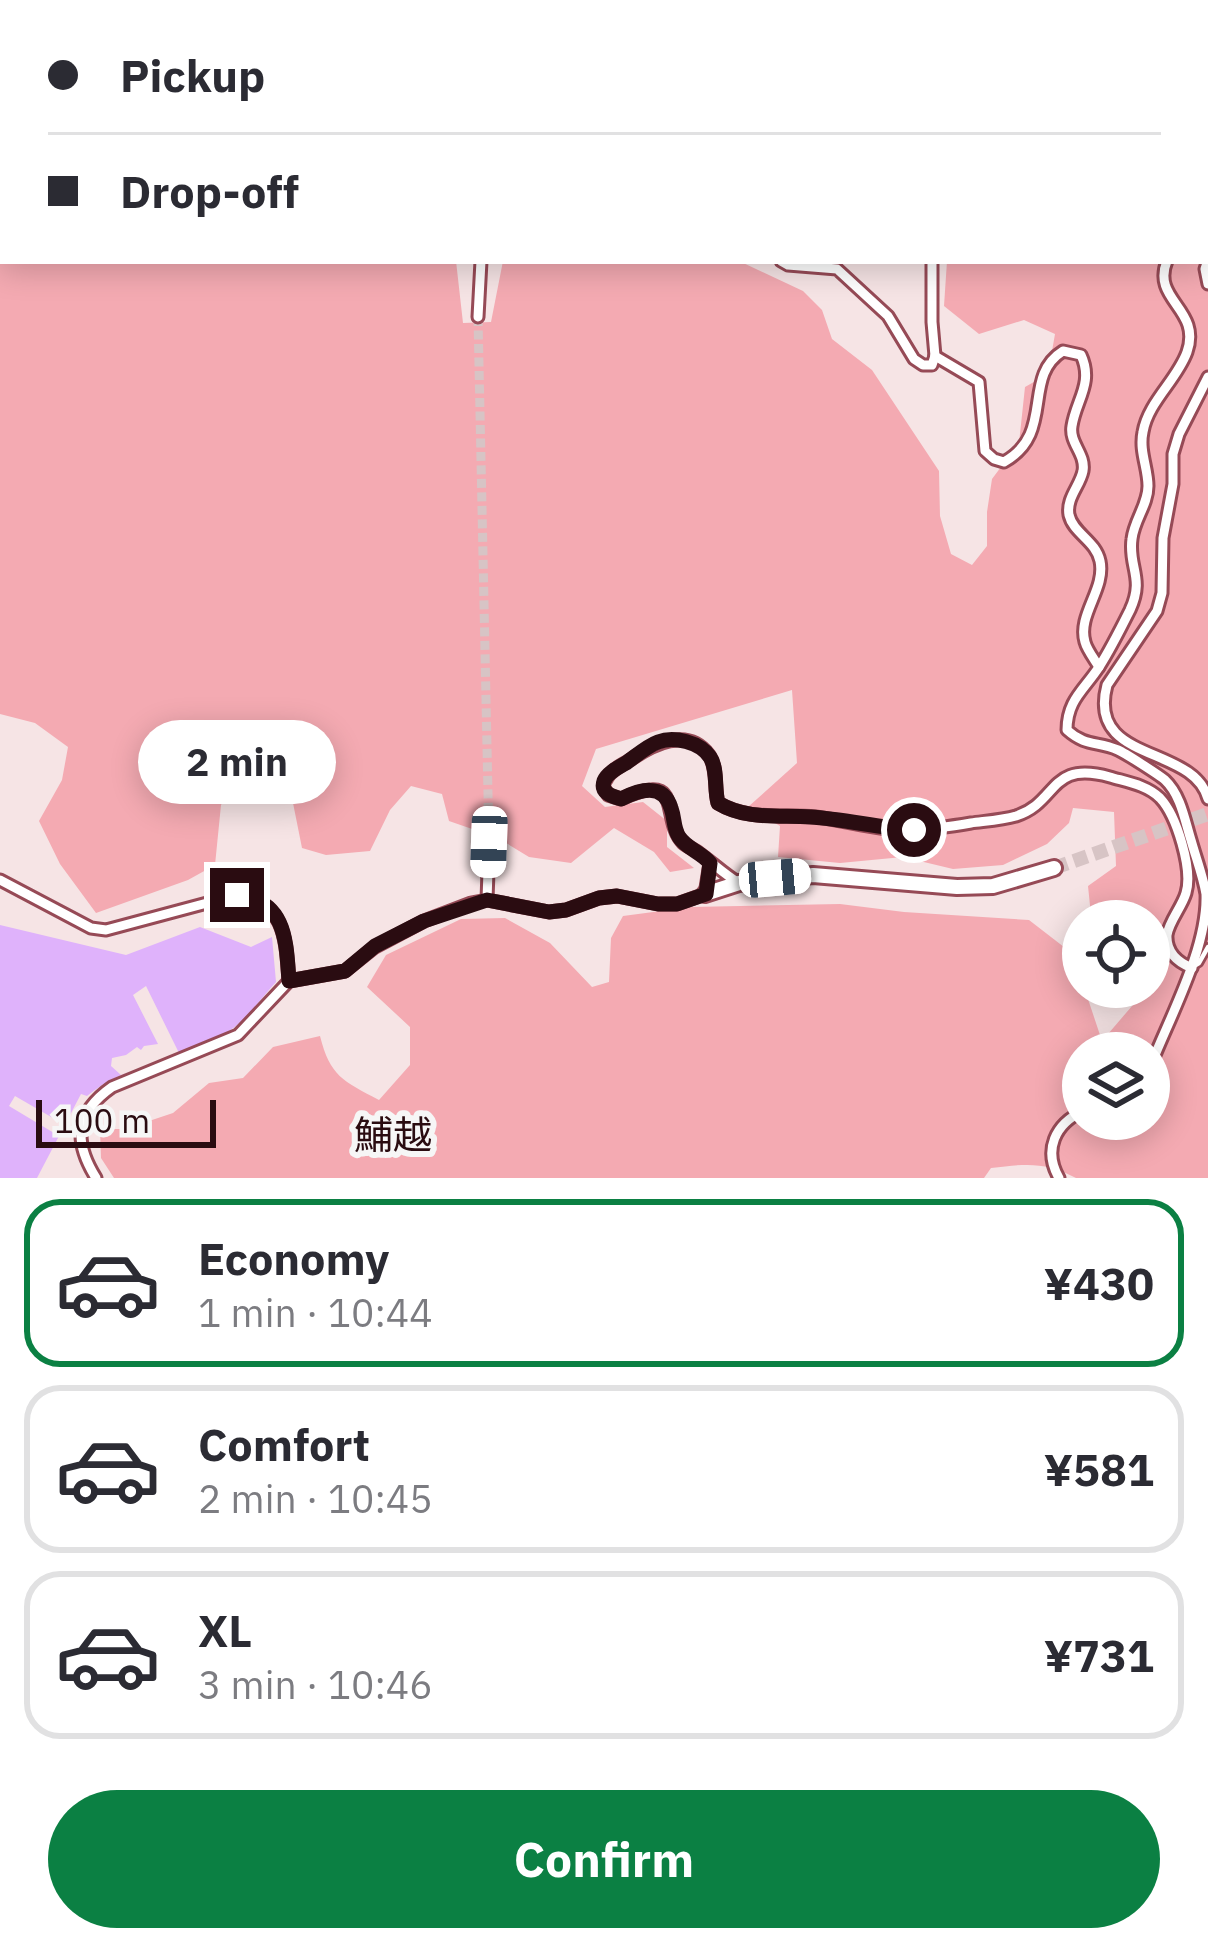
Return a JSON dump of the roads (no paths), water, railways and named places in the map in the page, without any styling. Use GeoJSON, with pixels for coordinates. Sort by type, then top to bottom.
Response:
{"type":"FeatureCollection","features":[{"type":"Feature","properties":{"kind":"street"},"geometry":{"type":"LineString","coordinates":[[478,317],[481,264]]}},
{"type":"Feature","properties":{"kind":"street"},"geometry":{"type":"LineString","coordinates":[[786,264],[837,268],[888,316],[914,359],[923,365],[932,364],[934,356],[932,264]]}},
{"type":"Feature","properties":{"kind":"street"},"geometry":{"type":"LineString","coordinates":[[1166,264],[1161,275],[1166,292],[1185,314],[1189,349],[1143,429],[1148,486],[1131,543],[1138,586],[1099,667],[1073,698],[1067,730],[1079,740],[1121,751],[1165,780],[1182,810],[1195,876],[1167,931],[1169,950],[1179,963],[1192,968]]}},
{"type":"Feature","properties":{"kind":"street"},"geometry":{"type":"LineString","coordinates":[[934,356],[979,382],[985,451],[1004,462],[1025,446],[1036,422],[1043,371],[1052,358],[1063,351],[1081,355],[1087,368],[1085,392],[1071,428],[1083,469],[1068,512],[1101,562],[1084,640],[1099,667]]}},
{"type":"Feature","properties":{"kind":"street"},"geometry":{"type":"LineString","coordinates":[[1207,794],[1200,780],[1114,733],[1105,718],[1103,699],[1107,685],[1156,611],[1162,592],[1173,454],[1208,377]]}},
{"type":"Feature","properties":{"kind":"street"},"geometry":{"type":"LineString","coordinates":[[739,883],[683,844],[665,794],[639,790],[621,799],[608,795],[604,780],[658,742],[675,740],[695,744],[709,756],[718,803],[732,812],[914,830],[1012,817],[1031,810],[1060,779],[1088,771],[1144,787],[1160,798],[1207,894],[1204,931],[1181,1002],[1165,1032]]}},
{"type":"Feature","properties":{"kind":"street"},"geometry":{"type":"LineString","coordinates":[[487,900],[489,842]]}},
{"type":"Feature","properties":{"kind":"street"},"geometry":{"type":"LineString","coordinates":[[706,894],[710,863]]}},
{"type":"Feature","properties":{"kind":"street"},"geometry":{"type":"LineString","coordinates":[[96,1178],[80,1138],[84,1116],[94,1100],[112,1087],[238,1035],[289,981],[345,971],[375,946],[424,921],[487,900],[549,912],[617,896],[677,904],[739,883],[813,875],[993,886],[1054,868]]}},
{"type":"Feature","properties":{"kind":"street"},"geometry":{"type":"LineString","coordinates":[[0,880],[91,928],[106,929],[237,895],[250,896],[283,925],[289,981]]}},
{"type":"Feature","properties":{"kind":"street"},"geometry":{"type":"LineString","coordinates":[[1059,1178],[1051,1157],[1053,1139],[1062,1126]]}},
{"type":"Feature","properties":{"kind":"lane"},"geometry":{"type":"LineString","coordinates":[[1192,968],[1208,947]]}},
{"type":"Feature","properties":{"kind":"tunnel"},"geometry":{"type":"LineString","coordinates":[[478,317],[489,842]]}},
{"type":"Feature","properties":{"kind":"tunnel"},"geometry":{"type":"LineString","coordinates":[[1054,868],[1208,814]]}},
{"type":"Feature","properties":{"kind":"district","name":"鯆越"},"geometry":{"type":"Point","coordinates":[393,1134]}}]}
